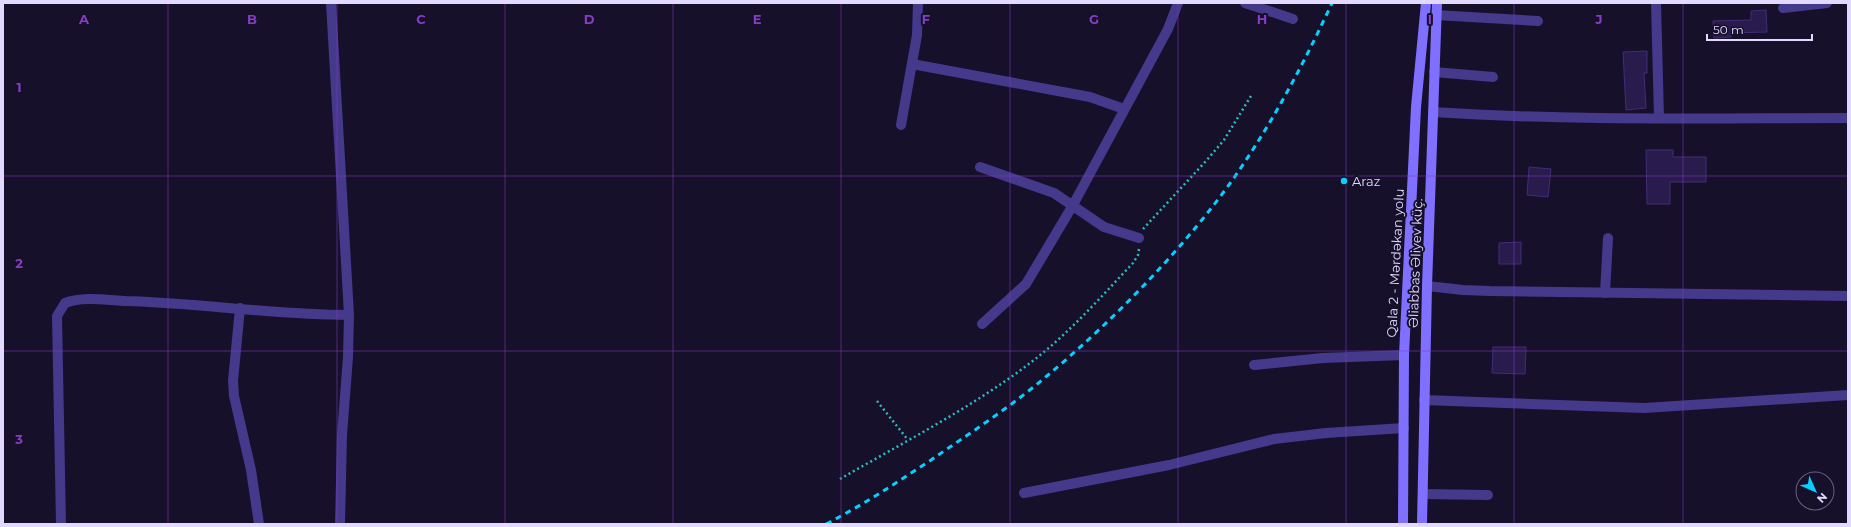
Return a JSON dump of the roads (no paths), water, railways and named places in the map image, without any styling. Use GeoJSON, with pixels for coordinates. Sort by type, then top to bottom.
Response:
{"type":"FeatureCollection","features":[{"type":"Feature","properties":{"kind":"main road","name":"Qala 2 - Mərdəkan yolu"},"geometry":{"type":"LineString","coordinates":[[1403,524],[1404,355],[1416,107],[1426,3]]}},
{"type":"Feature","properties":{"kind":"main road","name":"Əliabbas Əliyev küç."},"geometry":{"type":"LineString","coordinates":[[1422,524],[1427,286],[1437,3]]}},
{"type":"Feature","properties":{"kind":"street"},"geometry":{"type":"LineString","coordinates":[[331,3],[349,315],[348,357],[342,435],[340,524]]}},
{"type":"Feature","properties":{"kind":"street"},"geometry":{"type":"LineString","coordinates":[[901,125],[912,64],[918,3]]}},
{"type":"Feature","properties":{"kind":"street"},"geometry":{"type":"LineString","coordinates":[[982,324],[1026,284],[1073,205],[1168,29],[1178,3]]}},
{"type":"Feature","properties":{"kind":"street"},"geometry":{"type":"LineString","coordinates":[[1245,3],[1294,19]]}},
{"type":"Feature","properties":{"kind":"street"},"geometry":{"type":"LineString","coordinates":[[1656,3],[1659,118]]}},
{"type":"Feature","properties":{"kind":"street"},"geometry":{"type":"LineString","coordinates":[[1783,8],[1827,3]]}},
{"type":"Feature","properties":{"kind":"street"},"geometry":{"type":"LineString","coordinates":[[1436,15],[1538,21]]}},
{"type":"Feature","properties":{"kind":"street"},"geometry":{"type":"LineString","coordinates":[[912,64],[1090,97],[1124,109]]}},
{"type":"Feature","properties":{"kind":"street"},"geometry":{"type":"LineString","coordinates":[[1434,72],[1493,77]]}},
{"type":"Feature","properties":{"kind":"street"},"geometry":{"type":"LineString","coordinates":[[1433,112],[1516,117],[1848,118]]}},
{"type":"Feature","properties":{"kind":"street"},"geometry":{"type":"LineString","coordinates":[[980,168],[1038,186],[1054,193],[1104,227],[1139,238]]}},
{"type":"Feature","properties":{"kind":"street"},"geometry":{"type":"LineString","coordinates":[[1605,293],[1608,238]]}},
{"type":"Feature","properties":{"kind":"street"},"geometry":{"type":"LineString","coordinates":[[1427,286],[1463,290],[1848,296]]}},
{"type":"Feature","properties":{"kind":"street"},"geometry":{"type":"LineString","coordinates":[[61,524],[57,316],[63,305],[70,301],[92,300],[172,302],[322,315],[349,315]]}},
{"type":"Feature","properties":{"kind":"street"},"geometry":{"type":"LineString","coordinates":[[240,308],[233,381],[234,396],[251,470],[259,524]]}},
{"type":"Feature","properties":{"kind":"street"},"geometry":{"type":"LineString","coordinates":[[1254,365],[1353,356],[1404,355]]}},
{"type":"Feature","properties":{"kind":"street"},"geometry":{"type":"LineString","coordinates":[[1424,400],[1644,408],[1848,395]]}},
{"type":"Feature","properties":{"kind":"street"},"geometry":{"type":"LineString","coordinates":[[1024,493],[1169,465],[1274,439],[1326,433],[1404,428]]}},
{"type":"Feature","properties":{"kind":"street"},"geometry":{"type":"LineString","coordinates":[[1423,494],[1488,495]]}},
{"type":"Feature","properties":{"kind":"railway"},"geometry":{"type":"LineString","coordinates":[[826,524],[905,477],[1020,398],[1099,330],[1125,305],[1197,226],[1219,199],[1252,152],[1289,89],[1332,3]]}},
{"type":"Feature","properties":{"kind":"place","name":"Araz"},"geometry":{"type":"Point","coordinates":[1344,181]}}]}
